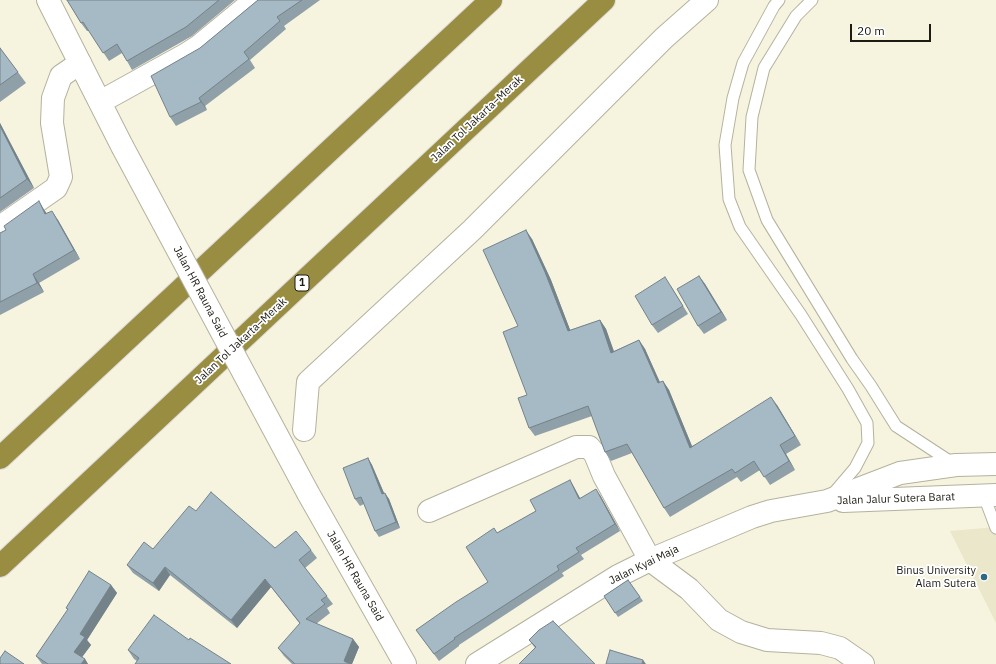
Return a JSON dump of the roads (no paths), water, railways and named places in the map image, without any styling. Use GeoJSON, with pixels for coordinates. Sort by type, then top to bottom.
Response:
{"type":"FeatureCollection","features":[{"type":"Feature","properties":{"kind":"highway"},"geometry":{"type":"LineString","coordinates":[[0,458],[491,0]]}},
{"type":"Feature","properties":{"kind":"highway","name":"Jalan Tol Jakarta–Merak"},"geometry":{"type":"LineString","coordinates":[[0,566],[604,0]]}},
{"type":"Feature","properties":{"kind":"street","name":"Jalan HR Rauna Said"},"geometry":{"type":"LineString","coordinates":[[48,0],[122,146],[308,493],[406,664]]}},
{"type":"Feature","properties":{"kind":"street"},"geometry":{"type":"LineString","coordinates":[[100,102],[199,46],[255,0]]}},
{"type":"Feature","properties":{"kind":"street"},"geometry":{"type":"LineString","coordinates":[[304,430],[308,382],[472,230],[664,38],[707,0]]}},
{"type":"Feature","properties":{"kind":"street"},"geometry":{"type":"LineString","coordinates":[[0,227],[56,188],[61,177],[52,123],[52,98],[61,76],[80,63]]}},
{"type":"Feature","properties":{"kind":"street"},"geometry":{"type":"LineString","coordinates":[[429,511],[576,447],[589,447],[595,454],[604,476],[650,560],[689,589],[719,620],[741,632],[768,640],[821,643],[840,648],[863,664]]}},
{"type":"Feature","properties":{"kind":"street","name":"Jalan Jalur Sutera Barat"},"geometry":{"type":"LineString","coordinates":[[827,501],[900,473],[956,465],[996,464]]}},
{"type":"Feature","properties":{"kind":"street","name":"Jalan Jalur Sutera Barat"},"geometry":{"type":"LineString","coordinates":[[827,501],[990,496]]}},
{"type":"Feature","properties":{"kind":"street","name":"Jalan Kyai Maja"},"geometry":{"type":"LineString","coordinates":[[477,664],[618,576],[650,560],[752,517],[771,511],[827,501]]}},
{"type":"Feature","properties":{"kind":"lane"},"geometry":{"type":"LineString","coordinates":[[779,0],[774,6],[742,63],[732,98],[725,145],[730,199],[740,226],[805,322],[848,389],[867,423],[868,443],[855,468],[827,501]]}},
{"type":"Feature","properties":{"kind":"lane"},"geometry":{"type":"LineString","coordinates":[[812,0],[796,16],[764,68],[752,117],[748,170],[767,220],[852,359],[896,426],[956,465]]}},
{"type":"Feature","properties":{"kind":"lane"},"geometry":{"type":"LineString","coordinates":[[990,496],[996,528]]}},
{"type":"Feature","properties":{"kind":"place","name":"Binus University Alam Sutera"},"geometry":{"type":"Point","coordinates":[984,577]}}]}
